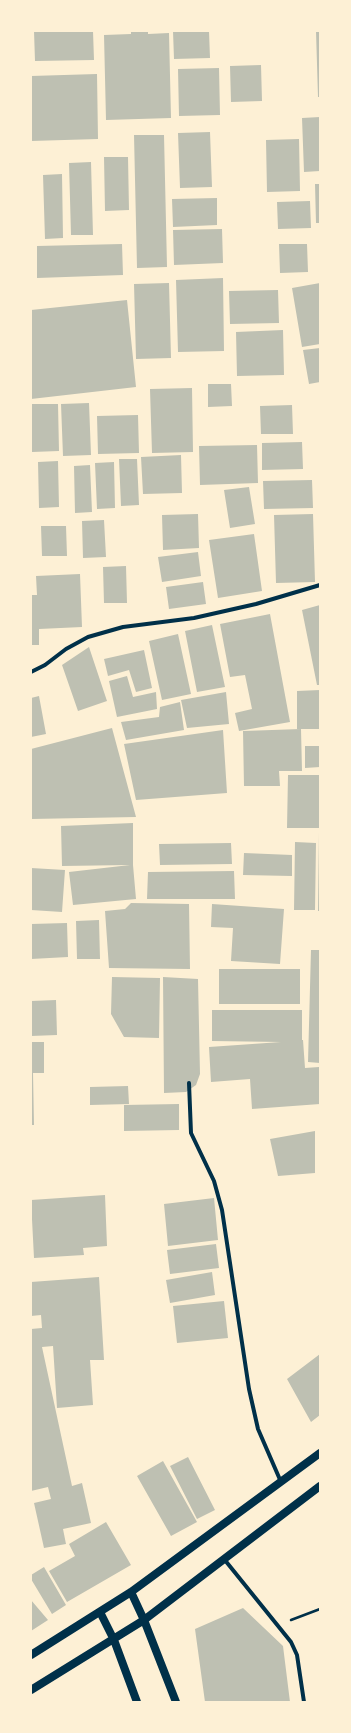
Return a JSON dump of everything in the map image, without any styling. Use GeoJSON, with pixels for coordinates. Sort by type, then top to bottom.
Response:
{"type":"FeatureCollection","features":[{"type":"Feature","properties":{"kind":"main road"},"geometry":{"type":"LineString","coordinates":[[31,1655],[131,1592],[320,1453]]}},
{"type":"Feature","properties":{"kind":"main road"},"geometry":{"type":"LineString","coordinates":[[31,1690],[114,1640],[144,1620],[320,1486]]}},
{"type":"Feature","properties":{"kind":"main road"},"geometry":{"type":"LineString","coordinates":[[131,1592],[144,1620],[176,1702]]}},
{"type":"Feature","properties":{"kind":"main road"},"geometry":{"type":"LineString","coordinates":[[100,1612],[114,1640],[137,1702]]}},
{"type":"Feature","properties":{"kind":"street"},"geometry":{"type":"LineString","coordinates":[[31,672],[45,665],[66,649],[88,637],[123,627],[194,618],[256,604],[320,585]]}},
{"type":"Feature","properties":{"kind":"street"},"geometry":{"type":"LineString","coordinates":[[189,1083],[191,1133],[214,1181],[222,1210],[249,1389],[258,1429],[281,1482]]}},
{"type":"Feature","properties":{"kind":"street"},"geometry":{"type":"LineString","coordinates":[[224,1559],[291,1642],[297,1655],[304,1702]]}},
{"type":"Feature","properties":{"kind":"path"},"geometry":{"type":"LineString","coordinates":[[277,1624],[320,1609]]}},
{"type":"Feature","properties":{"kind":"building"},"geometry":{"type":"Polygon","coordinates":[[[34,31],[93,31],[94,60],[35,61],[34,31]]]}},
{"type":"Feature","properties":{"kind":"building"},"geometry":{"type":"Polygon","coordinates":[[[131,31],[148,31],[148,34],[169,33],[171,118],[106,120],[104,35],[131,34],[131,31]]]}},
{"type":"Feature","properties":{"kind":"building"},"geometry":{"type":"Polygon","coordinates":[[[173,31],[209,31],[210,58],[174,59],[173,31]]]}},
{"type":"Feature","properties":{"kind":"building"},"geometry":{"type":"Polygon","coordinates":[[[316,31],[320,31],[320,97],[318,97],[316,31]]]}},
{"type":"Feature","properties":{"kind":"building"},"geometry":{"type":"Polygon","coordinates":[[[261,65],[262,101],[231,102],[230,66],[261,65]]]}},
{"type":"Feature","properties":{"kind":"building"},"geometry":{"type":"Polygon","coordinates":[[[219,68],[220,115],[179,116],[178,69],[219,68]]]}},
{"type":"Feature","properties":{"kind":"building"},"geometry":{"type":"Polygon","coordinates":[[[97,74],[98,139],[31,141],[31,76],[97,74]]]}},
{"type":"Feature","properties":{"kind":"building"},"geometry":{"type":"Polygon","coordinates":[[[320,117],[320,171],[304,172],[302,118],[320,117]]]}},
{"type":"Feature","properties":{"kind":"building"},"geometry":{"type":"Polygon","coordinates":[[[210,132],[212,187],[180,188],[178,133],[210,132]]]}},
{"type":"Feature","properties":{"kind":"building"},"geometry":{"type":"Polygon","coordinates":[[[134,135],[164,135],[167,267],[137,268],[134,135]]]}},
{"type":"Feature","properties":{"kind":"building"},"geometry":{"type":"Polygon","coordinates":[[[299,139],[300,191],[267,192],[266,140],[299,139]]]}},
{"type":"Feature","properties":{"kind":"building"},"geometry":{"type":"Polygon","coordinates":[[[104,157],[128,157],[129,210],[105,211],[104,157]]]}},
{"type":"Feature","properties":{"kind":"building"},"geometry":{"type":"Polygon","coordinates":[[[91,162],[93,235],[71,235],[69,163],[91,162]]]}},
{"type":"Feature","properties":{"kind":"building"},"geometry":{"type":"Polygon","coordinates":[[[62,174],[63,238],[45,239],[43,175],[62,174]]]}},
{"type":"Feature","properties":{"kind":"building"},"geometry":{"type":"Polygon","coordinates":[[[315,184],[320,184],[320,223],[316,223],[315,184]]]}},
{"type":"Feature","properties":{"kind":"building"},"geometry":{"type":"Polygon","coordinates":[[[217,198],[217,225],[173,227],[172,199],[217,198]]]}},
{"type":"Feature","properties":{"kind":"building"},"geometry":{"type":"Polygon","coordinates":[[[310,201],[311,228],[278,229],[277,202],[310,201]]]}},
{"type":"Feature","properties":{"kind":"building"},"geometry":{"type":"Polygon","coordinates":[[[222,229],[223,263],[174,265],[173,230],[222,229]]]}},
{"type":"Feature","properties":{"kind":"building"},"geometry":{"type":"Polygon","coordinates":[[[122,244],[123,275],[37,278],[37,246],[122,244]]]}},
{"type":"Feature","properties":{"kind":"building"},"geometry":{"type":"Polygon","coordinates":[[[279,244],[307,244],[308,272],[280,273],[279,244]]]}},
{"type":"Feature","properties":{"kind":"building"},"geometry":{"type":"Polygon","coordinates":[[[223,278],[224,351],[178,352],[176,280],[223,278]]]}},
{"type":"Feature","properties":{"kind":"building"},"geometry":{"type":"Polygon","coordinates":[[[169,283],[171,358],[136,359],[134,284],[169,283]]]}},
{"type":"Feature","properties":{"kind":"building"},"geometry":{"type":"Polygon","coordinates":[[[320,283],[320,344],[302,347],[292,288],[320,283]]]}},
{"type":"Feature","properties":{"kind":"building"},"geometry":{"type":"Polygon","coordinates":[[[278,290],[279,323],[230,324],[229,291],[278,290]]]}},
{"type":"Feature","properties":{"kind":"building"},"geometry":{"type":"Polygon","coordinates":[[[127,300],[136,387],[31,399],[31,310],[127,300]]]}},
{"type":"Feature","properties":{"kind":"building"},"geometry":{"type":"Polygon","coordinates":[[[283,330],[284,375],[237,376],[236,332],[283,330]]]}},
{"type":"Feature","properties":{"kind":"building"},"geometry":{"type":"Polygon","coordinates":[[[320,348],[320,382],[309,384],[303,350],[320,348]]]}},
{"type":"Feature","properties":{"kind":"building"},"geometry":{"type":"Polygon","coordinates":[[[208,384],[231,384],[232,406],[208,407],[208,384]]]}},
{"type":"Feature","properties":{"kind":"building"},"geometry":{"type":"Polygon","coordinates":[[[192,388],[193,452],[152,453],[150,389],[192,388]]]}},
{"type":"Feature","properties":{"kind":"building"},"geometry":{"type":"Polygon","coordinates":[[[89,403],[91,455],[63,456],[61,404],[89,403]]]}},
{"type":"Feature","properties":{"kind":"building"},"geometry":{"type":"Polygon","coordinates":[[[31,404],[58,404],[59,451],[32,452],[31,404]]]}},
{"type":"Feature","properties":{"kind":"building"},"geometry":{"type":"Polygon","coordinates":[[[292,405],[293,434],[261,434],[260,406],[292,405]]]}},
{"type":"Feature","properties":{"kind":"building"},"geometry":{"type":"Polygon","coordinates":[[[138,415],[139,453],[98,454],[97,416],[138,415]]]}},
{"type":"Feature","properties":{"kind":"building"},"geometry":{"type":"Polygon","coordinates":[[[302,442],[303,469],[262,470],[262,443],[302,442]]]}},
{"type":"Feature","properties":{"kind":"building"},"geometry":{"type":"Polygon","coordinates":[[[257,445],[258,483],[200,485],[199,446],[257,445]]]}},
{"type":"Feature","properties":{"kind":"building"},"geometry":{"type":"Polygon","coordinates":[[[181,455],[182,493],[143,494],[141,457],[181,455]]]}},
{"type":"Feature","properties":{"kind":"building"},"geometry":{"type":"Polygon","coordinates":[[[119,459],[137,459],[139,505],[121,506],[119,459]]]}},
{"type":"Feature","properties":{"kind":"building"},"geometry":{"type":"Polygon","coordinates":[[[58,461],[59,507],[39,508],[38,462],[58,461]]]}},
{"type":"Feature","properties":{"kind":"building"},"geometry":{"type":"Polygon","coordinates":[[[114,462],[115,508],[97,509],[95,463],[114,462]]]}},
{"type":"Feature","properties":{"kind":"building"},"geometry":{"type":"Polygon","coordinates":[[[90,465],[92,512],[75,513],[74,466],[90,465]]]}},
{"type":"Feature","properties":{"kind":"building"},"geometry":{"type":"Polygon","coordinates":[[[312,480],[313,508],[264,509],[263,481],[312,480]]]}},
{"type":"Feature","properties":{"kind":"building"},"geometry":{"type":"Polygon","coordinates":[[[249,487],[255,524],[230,528],[224,490],[249,487]]]}},
{"type":"Feature","properties":{"kind":"building"},"geometry":{"type":"Polygon","coordinates":[[[198,514],[199,548],[163,550],[162,515],[198,514]]]}},
{"type":"Feature","properties":{"kind":"building"},"geometry":{"type":"Polygon","coordinates":[[[313,514],[315,582],[276,583],[274,515],[313,514]]]}},
{"type":"Feature","properties":{"kind":"building"},"geometry":{"type":"Polygon","coordinates":[[[104,520],[106,557],[83,558],[82,521],[104,520]]]}},
{"type":"Feature","properties":{"kind":"building"},"geometry":{"type":"Polygon","coordinates":[[[41,526],[66,526],[67,556],[42,556],[41,526]]]}},
{"type":"Feature","properties":{"kind":"building"},"geometry":{"type":"Polygon","coordinates":[[[254,534],[262,591],[218,598],[209,540],[254,534]]]}},
{"type":"Feature","properties":{"kind":"building"},"geometry":{"type":"Polygon","coordinates":[[[198,552],[201,576],[162,582],[158,557],[198,552]]]}},
{"type":"Feature","properties":{"kind":"building"},"geometry":{"type":"Polygon","coordinates":[[[126,566],[127,603],[104,603],[103,567],[126,566]]]}},
{"type":"Feature","properties":{"kind":"building"},"geometry":{"type":"Polygon","coordinates":[[[80,574],[82,627],[39,629],[39,645],[31,645],[31,595],[37,595],[36,576],[80,574]]]}},
{"type":"Feature","properties":{"kind":"building"},"geometry":{"type":"Polygon","coordinates":[[[203,582],[206,604],[169,609],[166,587],[203,582]]]}},
{"type":"Feature","properties":{"kind":"building"},"geometry":{"type":"Polygon","coordinates":[[[320,605],[320,685],[317,685],[302,610],[320,605]]]}},
{"type":"Feature","properties":{"kind":"building"},"geometry":{"type":"Polygon","coordinates":[[[270,614],[290,722],[239,731],[235,713],[252,709],[245,675],[230,677],[220,624],[270,614]]]}},
{"type":"Feature","properties":{"kind":"building"},"geometry":{"type":"Polygon","coordinates":[[[212,625],[225,687],[197,692],[185,631],[212,625]]]}},
{"type":"Feature","properties":{"kind":"building"},"geometry":{"type":"Polygon","coordinates":[[[178,634],[191,694],[162,700],[149,641],[178,634]]]}},
{"type":"Feature","properties":{"kind":"building"},"geometry":{"type":"Polygon","coordinates":[[[89,647],[107,701],[78,711],[62,665],[89,647]]]}},
{"type":"Feature","properties":{"kind":"building"},"geometry":{"type":"Polygon","coordinates":[[[144,650],[152,688],[136,692],[129,670],[108,676],[104,659],[144,650]]]}},
{"type":"Feature","properties":{"kind":"building"},"geometry":{"type":"Polygon","coordinates":[[[127,676],[133,697],[156,692],[157,709],[117,717],[109,681],[127,676]]]}},
{"type":"Feature","properties":{"kind":"building"},"geometry":{"type":"Polygon","coordinates":[[[320,690],[320,729],[297,729],[297,691],[320,690]]]}},
{"type":"Feature","properties":{"kind":"building"},"geometry":{"type":"Polygon","coordinates":[[[226,692],[229,724],[187,728],[181,700],[226,692]]]}},
{"type":"Feature","properties":{"kind":"building"},"geometry":{"type":"Polygon","coordinates":[[[39,696],[46,734],[31,737],[31,698],[39,696]]]}},
{"type":"Feature","properties":{"kind":"building"},"geometry":{"type":"Polygon","coordinates":[[[180,702],[184,730],[126,740],[121,722],[159,717],[160,707],[180,702]]]}},
{"type":"Feature","properties":{"kind":"building"},"geometry":{"type":"Polygon","coordinates":[[[112,728],[136,817],[31,819],[31,749],[112,728]]]}},
{"type":"Feature","properties":{"kind":"building"},"geometry":{"type":"Polygon","coordinates":[[[301,729],[302,771],[279,771],[280,786],[244,786],[243,731],[301,729]]]}},
{"type":"Feature","properties":{"kind":"building"},"geometry":{"type":"Polygon","coordinates":[[[223,730],[227,793],[136,800],[124,744],[223,730]]]}},
{"type":"Feature","properties":{"kind":"building"},"geometry":{"type":"Polygon","coordinates":[[[305,746],[320,746],[320,767],[305,768],[305,746]]]}},
{"type":"Feature","properties":{"kind":"building"},"geometry":{"type":"Polygon","coordinates":[[[288,775],[320,775],[320,828],[287,828],[288,775]]]}},
{"type":"Feature","properties":{"kind":"building"},"geometry":{"type":"Polygon","coordinates":[[[133,823],[133,865],[136,899],[73,905],[69,872],[130,865],[62,866],[61,826],[133,823]]]}},
{"type":"Feature","properties":{"kind":"building"},"geometry":{"type":"Polygon","coordinates":[[[319,832],[320,911],[318,911],[319,832]]]}},
{"type":"Feature","properties":{"kind":"building"},"geometry":{"type":"Polygon","coordinates":[[[295,842],[316,843],[315,910],[294,910],[295,842]]]}},
{"type":"Feature","properties":{"kind":"building"},"geometry":{"type":"Polygon","coordinates":[[[231,843],[232,864],[160,865],[159,844],[231,843]]]}},
{"type":"Feature","properties":{"kind":"building"},"geometry":{"type":"Polygon","coordinates":[[[244,853],[292,855],[292,876],[243,875],[244,853]]]}},
{"type":"Feature","properties":{"kind":"building"},"geometry":{"type":"Polygon","coordinates":[[[31,868],[65,870],[62,912],[31,910],[31,868]]]}},
{"type":"Feature","properties":{"kind":"building"},"geometry":{"type":"Polygon","coordinates":[[[234,871],[235,899],[147,899],[148,872],[234,871]]]}},
{"type":"Feature","properties":{"kind":"building"},"geometry":{"type":"Polygon","coordinates":[[[131,903],[189,904],[190,969],[109,968],[105,911],[125,909],[131,903]]]}},
{"type":"Feature","properties":{"kind":"building"},"geometry":{"type":"Polygon","coordinates":[[[212,904],[284,909],[280,964],[231,961],[233,928],[211,927],[212,904]]]}},
{"type":"Feature","properties":{"kind":"building"},"geometry":{"type":"Polygon","coordinates":[[[99,920],[100,959],[77,959],[76,921],[99,920]]]}},
{"type":"Feature","properties":{"kind":"building"},"geometry":{"type":"Polygon","coordinates":[[[67,923],[68,957],[31,959],[31,924],[67,923]]]}},
{"type":"Feature","properties":{"kind":"building"},"geometry":{"type":"Polygon","coordinates":[[[311,950],[320,950],[320,1063],[308,1062],[311,950]]]}},
{"type":"Feature","properties":{"kind":"building"},"geometry":{"type":"Polygon","coordinates":[[[219,969],[300,969],[300,1004],[219,1004],[219,969]]]}},
{"type":"Feature","properties":{"kind":"building"},"geometry":{"type":"Polygon","coordinates":[[[112,977],[160,978],[159,1038],[124,1037],[111,1014],[112,977]]]}},
{"type":"Feature","properties":{"kind":"building"},"geometry":{"type":"Polygon","coordinates":[[[163,977],[198,979],[200,1074],[196,1085],[186,1092],[164,1093],[163,977]]]}},
{"type":"Feature","properties":{"kind":"building"},"geometry":{"type":"Polygon","coordinates":[[[56,1000],[57,1035],[31,1036],[31,1001],[56,1000]]]}},
{"type":"Feature","properties":{"kind":"building"},"geometry":{"type":"Polygon","coordinates":[[[212,1010],[302,1010],[302,1040],[305,1068],[319,1067],[320,1104],[252,1109],[250,1079],[211,1082],[209,1047],[281,1042],[212,1041],[212,1010]]]}},
{"type":"Feature","properties":{"kind":"building"},"geometry":{"type":"Polygon","coordinates":[[[31,1042],[44,1042],[44,1073],[33,1073],[34,1125],[31,1125],[31,1042]]]}},
{"type":"Feature","properties":{"kind":"building"},"geometry":{"type":"Polygon","coordinates":[[[128,1086],[129,1104],[90,1105],[90,1087],[128,1086]]]}},
{"type":"Feature","properties":{"kind":"building"},"geometry":{"type":"Polygon","coordinates":[[[179,1104],[179,1130],[124,1131],[124,1105],[179,1104]]]}},
{"type":"Feature","properties":{"kind":"building"},"geometry":{"type":"Polygon","coordinates":[[[315,1131],[315,1173],[278,1176],[270,1139],[315,1131]]]}},
{"type":"Feature","properties":{"kind":"building"},"geometry":{"type":"Polygon","coordinates":[[[105,1195],[107,1246],[83,1248],[84,1255],[34,1258],[31,1200],[105,1195]]]}},
{"type":"Feature","properties":{"kind":"building"},"geometry":{"type":"Polygon","coordinates":[[[214,1198],[218,1240],[168,1246],[164,1204],[214,1198]]]}},
{"type":"Feature","properties":{"kind":"building"},"geometry":{"type":"Polygon","coordinates":[[[216,1244],[219,1268],[170,1274],[167,1250],[216,1244]]]}},
{"type":"Feature","properties":{"kind":"building"},"geometry":{"type":"Polygon","coordinates":[[[212,1272],[215,1295],[170,1303],[166,1280],[212,1272]]]}},
{"type":"Feature","properties":{"kind":"building"},"geometry":{"type":"Polygon","coordinates":[[[99,1277],[104,1360],[90,1360],[93,1405],[57,1408],[53,1346],[42,1347],[72,1486],[82,1483],[91,1523],[63,1529],[66,1544],[44,1548],[34,1503],[51,1499],[48,1487],[31,1491],[31,1329],[42,1328],[41,1315],[31,1316],[31,1282],[99,1277]]]}},
{"type":"Feature","properties":{"kind":"building"},"geometry":{"type":"Polygon","coordinates":[[[224,1301],[228,1338],[177,1343],[173,1306],[224,1301]]]}},
{"type":"Feature","properties":{"kind":"building"},"geometry":{"type":"Polygon","coordinates":[[[320,1354],[320,1415],[311,1422],[287,1379],[320,1354]]]}},
{"type":"Feature","properties":{"kind":"building"},"geometry":{"type":"Polygon","coordinates":[[[188,1457],[215,1510],[197,1519],[170,1466],[188,1457]]]}},
{"type":"Feature","properties":{"kind":"building"},"geometry":{"type":"Polygon","coordinates":[[[163,1461],[197,1522],[171,1536],[137,1476],[163,1461]]]}},
{"type":"Feature","properties":{"kind":"building"},"geometry":{"type":"Polygon","coordinates":[[[106,1522],[131,1565],[67,1602],[49,1571],[75,1556],[69,1544],[106,1522]]]}},
{"type":"Feature","properties":{"kind":"building"},"geometry":{"type":"Polygon","coordinates":[[[44,1567],[66,1605],[52,1614],[31,1579],[31,1575],[44,1567]]]}},
{"type":"Feature","properties":{"kind":"building"},"geometry":{"type":"Polygon","coordinates":[[[31,1600],[48,1620],[31,1631],[31,1600]]]}},
{"type":"Feature","properties":{"kind":"building"},"geometry":{"type":"Polygon","coordinates":[[[243,1608],[283,1646],[290,1702],[205,1702],[195,1629],[243,1608]]]}}]}
